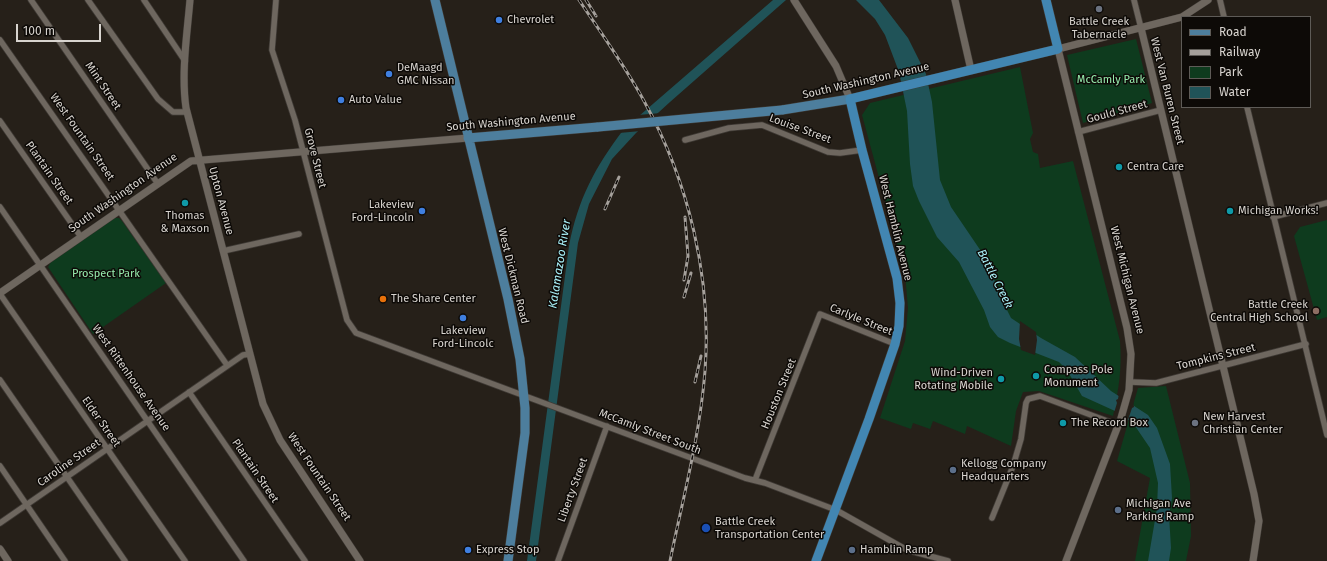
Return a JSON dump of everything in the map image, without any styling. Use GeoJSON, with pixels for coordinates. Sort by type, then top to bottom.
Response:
{"type":"FeatureCollection","features":[{"type":"Feature","properties":{"kind":"highway","name":"West Michigan Avenue"},"geometry":{"type":"LineString","coordinates":[[1046,0],[1058,49]]}},
{"type":"Feature","properties":{"kind":"highway","name":"South Washington Avenue"},"geometry":{"type":"LineString","coordinates":[[850,99],[1058,49]]}},
{"type":"Feature","properties":{"kind":"highway","name":"West Hamblin Avenue"},"geometry":{"type":"LineString","coordinates":[[816,561],[836,510],[895,344],[899,326],[900,302],[897,278],[862,150],[850,99]]}},
{"type":"Feature","properties":{"kind":"main road","name":"West Dickman Road"},"geometry":{"type":"LineString","coordinates":[[436,0],[508,299],[520,359],[524,395],[524,446],[508,561]]}},
{"type":"Feature","properties":{"kind":"main road","name":"South Washington Avenue"},"geometry":{"type":"LineString","coordinates":[[468,138],[782,110],[850,99]]}},
{"type":"Feature","properties":{"kind":"street","name":"Mint Street"},"geometry":{"type":"LineString","coordinates":[[31,0],[158,184]]}},
{"type":"Feature","properties":{"kind":"street"},"geometry":{"type":"LineString","coordinates":[[88,0],[158,99],[173,112],[187,112]]}},
{"type":"Feature","properties":{"kind":"street"},"geometry":{"type":"LineString","coordinates":[[144,0],[185,62]]}},
{"type":"Feature","properties":{"kind":"street","name":"Upton Avenue"},"geometry":{"type":"LineString","coordinates":[[190,0],[184,90],[187,112],[263,404]]}},
{"type":"Feature","properties":{"kind":"street","name":"Grove Street"},"geometry":{"type":"LineString","coordinates":[[276,0],[272,50],[289,101],[347,320]]}},
{"type":"Feature","properties":{"kind":"street","name":"West Hamblin Avenue"},"geometry":{"type":"LineString","coordinates":[[794,0],[836,66],[850,99]]}},
{"type":"Feature","properties":{"kind":"street"},"geometry":{"type":"LineString","coordinates":[[955,0],[971,70]]}},
{"type":"Feature","properties":{"kind":"street","name":"West Van Buren Street"},"geometry":{"type":"LineString","coordinates":[[1134,0],[1223,365],[1259,521],[1253,561]]}},
{"type":"Feature","properties":{"kind":"street"},"geometry":{"type":"LineString","coordinates":[[1184,16],[1208,0]]}},
{"type":"Feature","properties":{"kind":"street"},"geometry":{"type":"LineString","coordinates":[[1220,0],[1224,16]]}},
{"type":"Feature","properties":{"kind":"street"},"geometry":{"type":"LineString","coordinates":[[1058,49],[1181,17]]}},
{"type":"Feature","properties":{"kind":"street","name":"West Fountain Street"},"geometry":{"type":"LineString","coordinates":[[0,40],[227,365]]}},
{"type":"Feature","properties":{"kind":"street","name":"West Michigan Avenue"},"geometry":{"type":"LineString","coordinates":[[1058,49],[1127,328],[1131,354],[1129,390],[1119,421],[1066,561]]}},
{"type":"Feature","properties":{"kind":"street"},"geometry":{"type":"LineString","coordinates":[[1247,108],[1327,434]]}},
{"type":"Feature","properties":{"kind":"street","name":"Gould Street"},"geometry":{"type":"LineString","coordinates":[[1078,132],[1161,110]]}},
{"type":"Feature","properties":{"kind":"street","name":"Plantain Street"},"geometry":{"type":"LineString","coordinates":[[0,121],[81,237]]}},
{"type":"Feature","properties":{"kind":"street","name":"Louise Street"},"geometry":{"type":"LineString","coordinates":[[685,140],[729,128],[762,125],[828,152],[840,153],[862,150]]}},
{"type":"Feature","properties":{"kind":"street","name":"South Washington Avenue"},"geometry":{"type":"LineString","coordinates":[[0,294],[191,161],[468,138]]}},
{"type":"Feature","properties":{"kind":"street"},"geometry":{"type":"LineString","coordinates":[[1274,217],[1327,203]]}},
{"type":"Feature","properties":{"kind":"street","name":"West Rittenhouse Avenue"},"geometry":{"type":"LineString","coordinates":[[0,207],[244,561]]}},
{"type":"Feature","properties":{"kind":"street"},"geometry":{"type":"LineString","coordinates":[[223,250],[299,234]]}},
{"type":"Feature","properties":{"kind":"street","name":"Elder Street"},"geometry":{"type":"LineString","coordinates":[[0,294],[185,561]]}},
{"type":"Feature","properties":{"kind":"street","name":"Carlyle Street"},"geometry":{"type":"LineString","coordinates":[[820,314],[895,344]]}},
{"type":"Feature","properties":{"kind":"street","name":"Houston Street"},"geometry":{"type":"LineString","coordinates":[[754,480],[820,314]]}},
{"type":"Feature","properties":{"kind":"street","name":"McCamly Street South"},"geometry":{"type":"LineString","coordinates":[[347,320],[352,329],[363,336],[565,409],[745,478],[836,510],[907,550],[948,561]]}},
{"type":"Feature","properties":{"kind":"street","name":"Tompkins Street"},"geometry":{"type":"LineString","coordinates":[[1130,382],[1156,383],[1306,344]]}},
{"type":"Feature","properties":{"kind":"street","name":"Caroline Street"},"geometry":{"type":"LineString","coordinates":[[0,523],[243,354],[250,354]]}},
{"type":"Feature","properties":{"kind":"street"},"geometry":{"type":"LineString","coordinates":[[0,380],[125,561]]}},
{"type":"Feature","properties":{"kind":"street","name":"Plantain Street"},"geometry":{"type":"LineString","coordinates":[[189,392],[305,561]]}},
{"type":"Feature","properties":{"kind":"street"},"geometry":{"type":"LineString","coordinates":[[992,518],[1013,466],[1020,444],[1027,401],[1032,396],[1040,396],[1119,421]]}},
{"type":"Feature","properties":{"kind":"street","name":"West Fountain Street"},"geometry":{"type":"LineString","coordinates":[[263,404],[278,437],[360,561]]}},
{"type":"Feature","properties":{"kind":"street","name":"Liberty Street"},"geometry":{"type":"LineString","coordinates":[[558,561],[607,426]]}},
{"type":"Feature","properties":{"kind":"street"},"geometry":{"type":"LineString","coordinates":[[0,466],[66,561]]}},
{"type":"Feature","properties":{"kind":"street"},"geometry":{"type":"LineString","coordinates":[[0,549],[8,561]]}},
{"type":"Feature","properties":{"kind":"green space","name":"McCamly Park"},"geometry":{"type":"Polygon","coordinates":[[[1136,39],[1152,103],[1083,123],[1067,55],[1136,39]]]}},
{"type":"Feature","properties":{"kind":"green space"},"geometry":{"type":"Polygon","coordinates":[[[1020,67],[1033,133],[1030,139],[1033,152],[1038,154],[1040,168],[1073,161],[1120,341],[1121,361],[1113,416],[1039,391],[1023,392],[1016,411],[1011,446],[967,426],[965,434],[933,421],[930,429],[913,423],[911,429],[880,418],[905,341],[908,308],[905,274],[862,115],[870,103],[1020,67]]]}},
{"type":"Feature","properties":{"kind":"green space","name":"Prospect Park"},"geometry":{"type":"Polygon","coordinates":[[[115,218],[119,218],[122,221],[166,283],[93,334],[48,267],[51,262],[115,218]]]}},
{"type":"Feature","properties":{"kind":"green space"},"geometry":{"type":"Polygon","coordinates":[[[1327,220],[1327,317],[1317,320],[1294,236],[1300,227],[1327,220]]]}},
{"type":"Feature","properties":{"kind":"green space"},"geometry":{"type":"Polygon","coordinates":[[[1166,386],[1190,483],[1191,536],[1186,561],[1135,561],[1150,478],[1117,461],[1138,388],[1166,386]]]}},
{"type":"Feature","properties":{"kind":"water"},"geometry":{"type":"Polygon","coordinates":[[[773,0],[786,0],[636,133],[612,159],[589,204],[578,243],[536,561],[527,561],[569,246],[577,213],[589,184],[604,157],[624,129],[773,0]]]}},
{"type":"Feature","properties":{"kind":"water"},"geometry":{"type":"Polygon","coordinates":[[[856,0],[879,0],[908,38],[926,74],[932,102],[940,180],[951,207],[987,260],[1001,298],[1011,318],[1041,338],[1075,357],[1111,391],[1148,415],[1157,428],[1170,464],[1172,498],[1169,515],[1171,548],[1169,561],[1148,561],[1157,508],[1158,483],[1150,448],[1133,423],[1115,411],[1082,396],[1067,370],[1059,362],[998,337],[990,327],[984,310],[959,262],[937,237],[913,186],[910,164],[907,111],[899,72],[885,35],[875,19],[856,0]]]}},
{"type":"Feature","properties":{"kind":"pier"},"geometry":{"type":"Polygon","coordinates":[[[661,113],[641,131],[619,133],[638,115],[661,113]]]}},
{"type":"Feature","properties":{"kind":"pier"},"geometry":{"type":"Polygon","coordinates":[[[1020,321],[1036,332],[1037,340],[1035,355],[1021,350],[1019,339],[1020,321]]]}},
{"type":"Feature","properties":{"kind":"pier"},"geometry":{"type":"Polygon","coordinates":[[[1119,394],[1133,402],[1134,407],[1132,408],[1128,420],[1114,413],[1117,403],[1116,400],[1118,399],[1119,394]]]}},
{"type":"Feature","properties":{"kind":"railway"},"geometry":{"type":"LineString","coordinates":[[579,0],[629,75],[660,132],[674,164],[685,198],[701,266],[705,301],[706,336],[703,395],[670,561]]}},
{"type":"Feature","properties":{"kind":"railway"},"geometry":{"type":"LineString","coordinates":[[586,0],[596,16]]}},
{"type":"Feature","properties":{"kind":"railway"},"geometry":{"type":"LineString","coordinates":[[605,209],[619,177]]}},
{"type":"Feature","properties":{"kind":"railway"},"geometry":{"type":"LineString","coordinates":[[684,280],[688,256],[685,217]]}},
{"type":"Feature","properties":{"kind":"railway"},"geometry":{"type":"LineString","coordinates":[[684,297],[691,273]]}},
{"type":"Feature","properties":{"kind":"railway"},"geometry":{"type":"LineString","coordinates":[[695,382],[701,356]]}},
{"type":"Feature","properties":{"kind":"place","name":"Battle Creek Tabernacle"},"geometry":{"type":"Point","coordinates":[1099,9]}},
{"type":"Feature","properties":{"kind":"place","name":"Chevrolet"},"geometry":{"type":"Point","coordinates":[499,20]}},
{"type":"Feature","properties":{"kind":"place","name":"DeMaagd GMC Nissan"},"geometry":{"type":"Point","coordinates":[389,74]}},
{"type":"Feature","properties":{"kind":"place","name":"Auto Value"},"geometry":{"type":"Point","coordinates":[341,100]}},
{"type":"Feature","properties":{"kind":"place","name":"Centra Care"},"geometry":{"type":"Point","coordinates":[1119,167]}},
{"type":"Feature","properties":{"kind":"place","name":"Thomas & Maxson"},"geometry":{"type":"Point","coordinates":[185,203]}},
{"type":"Feature","properties":{"kind":"place","name":"Lakeview Ford-Lincoln"},"geometry":{"type":"Point","coordinates":[422,211]}},
{"type":"Feature","properties":{"kind":"place","name":"Michigan Works!"},"geometry":{"type":"Point","coordinates":[1230,211]}},
{"type":"Feature","properties":{"kind":"place","name":"The Share Center"},"geometry":{"type":"Point","coordinates":[383,299]}},
{"type":"Feature","properties":{"kind":"place","name":"Battle Creek Central High School"},"geometry":{"type":"Point","coordinates":[1316,311]}},
{"type":"Feature","properties":{"kind":"place","name":"Lakeview Ford-Lincolc"},"geometry":{"type":"Point","coordinates":[463,318]}},
{"type":"Feature","properties":{"kind":"place","name":"Compass Pole Monument"},"geometry":{"type":"Point","coordinates":[1036,376]}},
{"type":"Feature","properties":{"kind":"place","name":"Wind-Driven Rotating Mobile"},"geometry":{"type":"Point","coordinates":[1001,379]}},
{"type":"Feature","properties":{"kind":"place","name":"The Record Box"},"geometry":{"type":"Point","coordinates":[1063,423]}},
{"type":"Feature","properties":{"kind":"place","name":"New Harvest Christian Center"},"geometry":{"type":"Point","coordinates":[1195,423]}},
{"type":"Feature","properties":{"kind":"place","name":"Kellogg Company Headquarters"},"geometry":{"type":"Point","coordinates":[953,470]}},
{"type":"Feature","properties":{"kind":"place","name":"Michigan Ave Parking Ramp"},"geometry":{"type":"Point","coordinates":[1118,510]}},
{"type":"Feature","properties":{"kind":"place","name":"Battle Creek Transportation Center"},"geometry":{"type":"Point","coordinates":[706,528]}},
{"type":"Feature","properties":{"kind":"place","name":"Express Stop"},"geometry":{"type":"Point","coordinates":[468,550]}},
{"type":"Feature","properties":{"kind":"place","name":"Hamblin Ramp"},"geometry":{"type":"Point","coordinates":[852,550]}},
{"type":"Feature","properties":{"kind":"water label","name":"Kalamazoo River"},"geometry":{"type":"Point","coordinates":[560,264]}},
{"type":"Feature","properties":{"kind":"water label","name":"Battle Creek"},"geometry":{"type":"Point","coordinates":[995,279]}}]}
